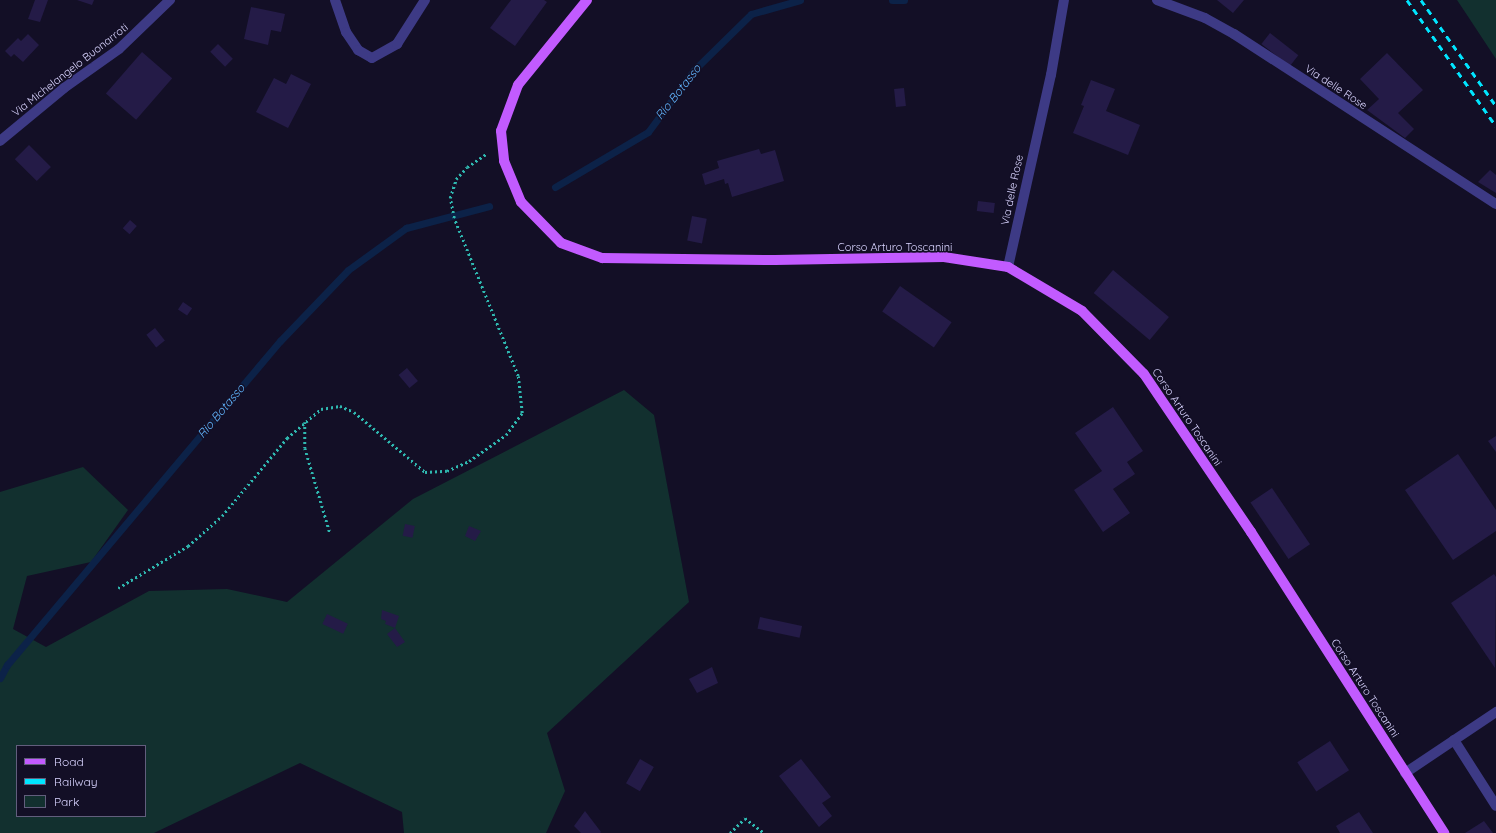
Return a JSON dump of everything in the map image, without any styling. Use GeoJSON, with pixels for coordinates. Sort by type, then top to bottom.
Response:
{"type":"FeatureCollection","features":[{"type":"Feature","properties":{"kind":"main road","name":"Corso Arturo Toscanini"},"geometry":{"type":"LineString","coordinates":[[584,3],[518,85],[504,117],[501,146],[504,161],[521,202],[561,243],[602,258],[775,260],[944,257],[1008,267],[1082,311],[1144,374],[1251,532],[1444,833]]}},
{"type":"Feature","properties":{"kind":"street","name":"Via Michelangelo Buonarroti"},"geometry":{"type":"LineString","coordinates":[[0,141],[64,88],[119,48],[170,0]]}},
{"type":"Feature","properties":{"kind":"street"},"geometry":{"type":"LineString","coordinates":[[335,0],[346,32],[358,50],[372,58],[397,44],[424,0]]}},
{"type":"Feature","properties":{"kind":"street","name":"Via delle Rose"},"geometry":{"type":"LineString","coordinates":[[1008,267],[1051,75],[1064,0]]}},
{"type":"Feature","properties":{"kind":"street","name":"Via delle Rose"},"geometry":{"type":"LineString","coordinates":[[1157,0],[1205,18],[1234,34],[1496,204]]}},
{"type":"Feature","properties":{"kind":"street"},"geometry":{"type":"LineString","coordinates":[[1406,773],[1496,712]]}},
{"type":"Feature","properties":{"kind":"street"},"geometry":{"type":"LineString","coordinates":[[1454,740],[1496,806]]}},
{"type":"Feature","properties":{"kind":"path"},"geometry":{"type":"LineString","coordinates":[[118,588],[188,546],[216,521],[265,468],[287,438],[305,421],[321,409],[340,406],[354,412],[425,472],[447,471],[469,462],[506,435],[522,413],[518,376],[454,218],[450,198],[456,179],[467,167],[501,146]]}},
{"type":"Feature","properties":{"kind":"path"},"geometry":{"type":"LineString","coordinates":[[305,421],[305,448],[330,533]]}},
{"type":"Feature","properties":{"kind":"path"},"geometry":{"type":"LineString","coordinates":[[730,833],[745,818],[764,833]]}},
{"type":"Feature","properties":{"kind":"green space"},"geometry":{"type":"Polygon","coordinates":[[[1457,0],[1496,0],[1496,59],[1467,15],[1457,0]]]}},
{"type":"Feature","properties":{"kind":"green space"},"geometry":{"type":"Polygon","coordinates":[[[624,390],[654,415],[689,602],[547,733],[565,791],[546,833],[404,833],[402,812],[300,763],[154,833],[0,833],[0,492],[83,467],[128,510],[91,562],[27,576],[13,629],[46,647],[149,591],[227,589],[287,602],[413,499],[624,390]]]}},
{"type":"Feature","properties":{"kind":"building"},"geometry":{"type":"Polygon","coordinates":[[[35,0],[48,0],[40,22],[28,19],[35,0]]]}},
{"type":"Feature","properties":{"kind":"building"},"geometry":{"type":"Polygon","coordinates":[[[77,0],[94,0],[92,5],[77,0]]]}},
{"type":"Feature","properties":{"kind":"building"},"geometry":{"type":"Polygon","coordinates":[[[511,0],[544,0],[547,2],[515,46],[490,28],[511,0]]]}},
{"type":"Feature","properties":{"kind":"building"},"geometry":{"type":"Polygon","coordinates":[[[1217,0],[1244,0],[1233,13],[1217,0]]]}},
{"type":"Feature","properties":{"kind":"building"},"geometry":{"type":"Polygon","coordinates":[[[251,7],[285,14],[281,32],[271,30],[268,45],[244,39],[251,7]]]}},
{"type":"Feature","properties":{"kind":"building"},"geometry":{"type":"Polygon","coordinates":[[[1270,33],[1298,55],[1290,66],[1261,44],[1270,33]]]}},
{"type":"Feature","properties":{"kind":"building"},"geometry":{"type":"Polygon","coordinates":[[[28,34],[39,45],[23,62],[14,54],[11,57],[5,51],[18,38],[21,41],[28,34]]]}},
{"type":"Feature","properties":{"kind":"building"},"geometry":{"type":"Polygon","coordinates":[[[218,44],[233,59],[225,67],[210,52],[218,44]]]}},
{"type":"Feature","properties":{"kind":"building"},"geometry":{"type":"Polygon","coordinates":[[[142,52],[172,78],[136,120],[106,94],[142,52]]]}},
{"type":"Feature","properties":{"kind":"building"},"geometry":{"type":"Polygon","coordinates":[[[1387,53],[1423,90],[1398,113],[1414,129],[1405,138],[1367,110],[1379,99],[1360,79],[1387,53]]]}},
{"type":"Feature","properties":{"kind":"building"},"geometry":{"type":"Polygon","coordinates":[[[291,74],[311,84],[288,128],[256,112],[274,78],[286,84],[291,74]]]}},
{"type":"Feature","properties":{"kind":"building"},"geometry":{"type":"Polygon","coordinates":[[[1091,80],[1115,89],[1106,111],[1140,125],[1128,155],[1073,133],[1084,106],[1081,105],[1091,80]]]}},
{"type":"Feature","properties":{"kind":"building"},"geometry":{"type":"Polygon","coordinates":[[[904,88],[906,106],[896,107],[894,89],[904,88]]]}},
{"type":"Feature","properties":{"kind":"building"},"geometry":{"type":"Polygon","coordinates":[[[29,145],[51,167],[37,181],[15,159],[29,145]]]}},
{"type":"Feature","properties":{"kind":"building"},"geometry":{"type":"Polygon","coordinates":[[[759,149],[761,154],[775,150],[784,181],[732,197],[728,183],[725,184],[724,179],[705,185],[702,174],[719,168],[717,161],[759,149]]]}},
{"type":"Feature","properties":{"kind":"building"},"geometry":{"type":"Polygon","coordinates":[[[1490,170],[1496,175],[1496,193],[1478,182],[1490,170]]]}},
{"type":"Feature","properties":{"kind":"building"},"geometry":{"type":"Polygon","coordinates":[[[978,201],[995,203],[994,213],[977,211],[978,201]]]}},
{"type":"Feature","properties":{"kind":"building"},"geometry":{"type":"Polygon","coordinates":[[[692,216],[707,219],[702,243],[687,241],[692,216]]]}},
{"type":"Feature","properties":{"kind":"building"},"geometry":{"type":"Polygon","coordinates":[[[130,220],[137,226],[130,234],[123,228],[130,220]]]}},
{"type":"Feature","properties":{"kind":"building"},"geometry":{"type":"Polygon","coordinates":[[[1113,270],[1169,317],[1150,340],[1094,293],[1113,270]]]}},
{"type":"Feature","properties":{"kind":"building"},"geometry":{"type":"Polygon","coordinates":[[[900,286],[952,322],[934,348],[882,311],[900,286]]]}},
{"type":"Feature","properties":{"kind":"building"},"geometry":{"type":"Polygon","coordinates":[[[183,302],[192,308],[187,316],[178,309],[183,302]]]}},
{"type":"Feature","properties":{"kind":"building"},"geometry":{"type":"Polygon","coordinates":[[[155,328],[165,341],[156,347],[146,335],[155,328]]]}},
{"type":"Feature","properties":{"kind":"building"},"geometry":{"type":"Polygon","coordinates":[[[407,368],[418,381],[410,388],[399,375],[407,368]]]}},
{"type":"Feature","properties":{"kind":"building"},"geometry":{"type":"Polygon","coordinates":[[[1113,407],[1143,451],[1127,462],[1135,474],[1113,489],[1130,513],[1103,532],[1074,490],[1102,471],[1075,433],[1113,407]]]}},
{"type":"Feature","properties":{"kind":"building"},"geometry":{"type":"Polygon","coordinates":[[[1496,436],[1496,452],[1488,441],[1496,436]]]}},
{"type":"Feature","properties":{"kind":"building"},"geometry":{"type":"Polygon","coordinates":[[[1458,454],[1496,510],[1496,531],[1453,560],[1405,490],[1458,454]]]}},
{"type":"Feature","properties":{"kind":"building"},"geometry":{"type":"Polygon","coordinates":[[[1272,488],[1310,544],[1288,559],[1250,503],[1272,488]]]}},
{"type":"Feature","properties":{"kind":"building"},"geometry":{"type":"Polygon","coordinates":[[[405,524],[415,526],[413,538],[403,536],[405,524]]]}},
{"type":"Feature","properties":{"kind":"building"},"geometry":{"type":"Polygon","coordinates":[[[469,526],[481,531],[475,541],[465,536],[469,526]]]}},
{"type":"Feature","properties":{"kind":"building"},"geometry":{"type":"Polygon","coordinates":[[[1494,574],[1496,577],[1495,668],[1451,603],[1494,574]]]}},
{"type":"Feature","properties":{"kind":"building"},"geometry":{"type":"Polygon","coordinates":[[[382,610],[399,616],[395,628],[385,624],[386,621],[381,619],[382,610]]]}},
{"type":"Feature","properties":{"kind":"building"},"geometry":{"type":"Polygon","coordinates":[[[327,614],[348,624],[343,634],[322,624],[327,614]]]}},
{"type":"Feature","properties":{"kind":"building"},"geometry":{"type":"Polygon","coordinates":[[[760,617],[802,626],[800,638],[758,629],[760,617]]]}},
{"type":"Feature","properties":{"kind":"building"},"geometry":{"type":"Polygon","coordinates":[[[395,628],[405,642],[397,647],[387,634],[395,628]]]}},
{"type":"Feature","properties":{"kind":"building"},"geometry":{"type":"Polygon","coordinates":[[[712,667],[718,683],[697,693],[689,679],[712,667]]]}},
{"type":"Feature","properties":{"kind":"building"},"geometry":{"type":"Polygon","coordinates":[[[1330,741],[1349,770],[1316,792],[1297,762],[1330,741]]]}},
{"type":"Feature","properties":{"kind":"building"},"geometry":{"type":"Polygon","coordinates":[[[640,759],[654,767],[640,791],[626,783],[640,759]]]}},
{"type":"Feature","properties":{"kind":"building"},"geometry":{"type":"Polygon","coordinates":[[[801,759],[831,797],[822,803],[832,816],[819,827],[779,776],[801,759]]]}},
{"type":"Feature","properties":{"kind":"building"},"geometry":{"type":"Polygon","coordinates":[[[585,811],[601,832],[600,833],[581,833],[574,826],[585,811]]]}},
{"type":"Feature","properties":{"kind":"building"},"geometry":{"type":"Polygon","coordinates":[[[1359,812],[1373,833],[1340,833],[1336,826],[1359,812]]]}},
{"type":"Feature","properties":{"kind":"building"},"geometry":{"type":"Polygon","coordinates":[[[1484,821],[1493,833],[1465,833],[1484,821]]]}},
{"type":"Feature","properties":{"kind":"waterway","name":"Rio Botasso"},"geometry":{"type":"LineString","coordinates":[[555,187],[648,132],[694,70],[751,14],[800,0]]}},
{"type":"Feature","properties":{"kind":"waterway","name":"Rio Botasso"},"geometry":{"type":"LineString","coordinates":[[892,0],[904,0]]}},
{"type":"Feature","properties":{"kind":"waterway","name":"Rio Botasso"},"geometry":{"type":"LineString","coordinates":[[0,678],[7,665],[280,341],[348,270],[406,228],[489,206]]}},
{"type":"Feature","properties":{"kind":"railway"},"geometry":{"type":"LineString","coordinates":[[1407,0],[1496,126]]}},
{"type":"Feature","properties":{"kind":"railway"},"geometry":{"type":"LineString","coordinates":[[1421,0],[1496,106]]}}]}
